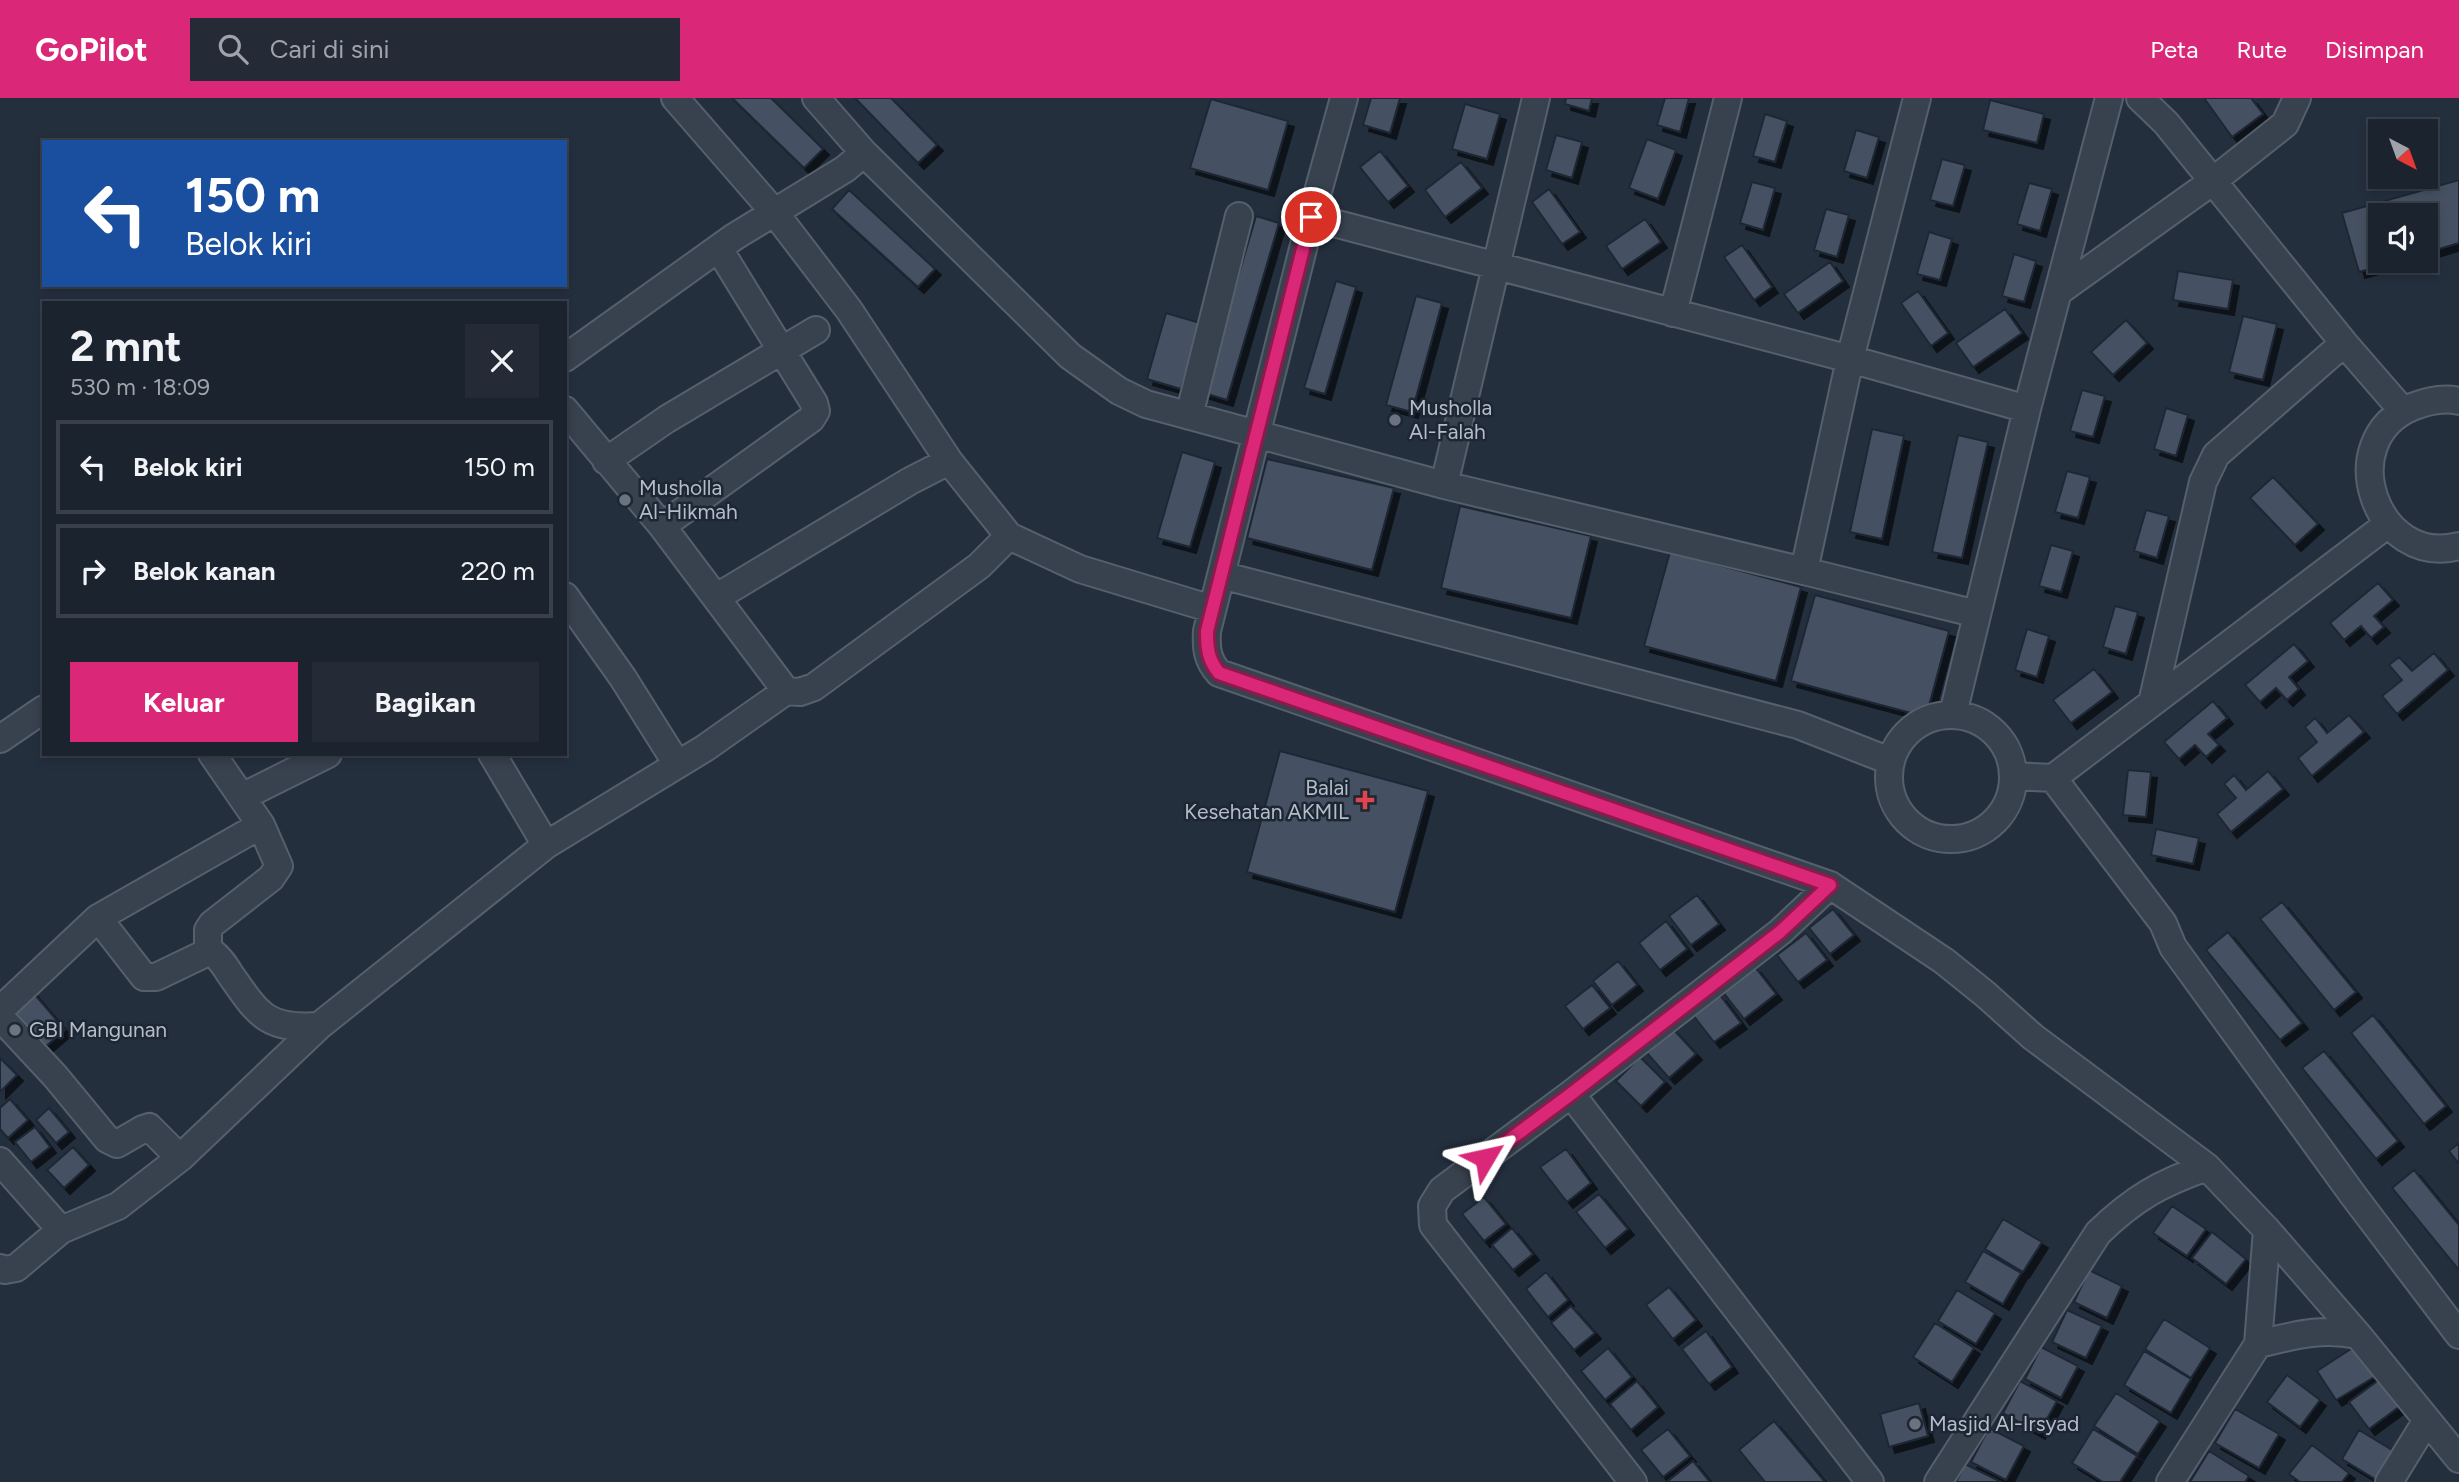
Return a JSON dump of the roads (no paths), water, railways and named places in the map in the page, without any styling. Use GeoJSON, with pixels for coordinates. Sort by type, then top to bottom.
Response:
{"type":"FeatureCollection","features":[{"type":"Feature","properties":{"kind":"street"},"geometry":{"type":"LineString","coordinates":[[676,98],[768,216],[849,310],[1004,542],[1116,580],[1209,628]]}},
{"type":"Feature","properties":{"kind":"street"},"geometry":{"type":"LineString","coordinates":[[816,98],[864,153],[1070,356],[1119,391],[1146,404],[1444,485],[1977,614]]}},
{"type":"Feature","properties":{"kind":"street"},"geometry":{"type":"LineString","coordinates":[[1344,98],[1311,217],[1221,575],[1209,628],[1212,665],[1219,673],[1830,885],[1944,961],[1986,994],[2033,1037],[2207,1167],[2267,1230],[2358,1335],[2459,1459]]}},
{"type":"Feature","properties":{"kind":"street"},"geometry":{"type":"LineString","coordinates":[[1444,485],[1536,98]]}},
{"type":"Feature","properties":{"kind":"street"},"geometry":{"type":"LineString","coordinates":[[1673,313],[1728,98]]}},
{"type":"Feature","properties":{"kind":"street"},"geometry":{"type":"LineString","coordinates":[[1804,571],[1850,359],[1917,98]]}},
{"type":"Feature","properties":{"kind":"street"},"geometry":{"type":"LineString","coordinates":[[1953,714],[2027,409],[2109,98]]}},
{"type":"Feature","properties":{"kind":"street"},"geometry":{"type":"LineString","coordinates":[[2140,98],[2166,123],[2344,343],[2403,411]]}},
{"type":"Feature","properties":{"kind":"street"},"geometry":{"type":"LineString","coordinates":[[2058,292],[2213,181],[2285,124],[2297,98]]}},
{"type":"Feature","properties":{"kind":"street"},"geometry":{"type":"LineString","coordinates":[[567,357],[726,243],[845,169],[864,153]]}},
{"type":"Feature","properties":{"kind":"street"},"geometry":{"type":"LineString","coordinates":[[1189,415],[1239,216]]}},
{"type":"Feature","properties":{"kind":"street"},"geometry":{"type":"LineString","coordinates":[[1311,217],[1850,359],[2027,409]]}},
{"type":"Feature","properties":{"kind":"street"},"geometry":{"type":"LineString","coordinates":[[662,526],[814,416],[816,411],[726,243]]}},
{"type":"Feature","properties":{"kind":"street"},"geometry":{"type":"LineString","coordinates":[[606,461],[667,419],[816,330]]}},
{"type":"Feature","properties":{"kind":"street"},"geometry":{"type":"LineString","coordinates":[[2152,703],[2203,482],[2216,455],[2344,343]]}},
{"type":"Feature","properties":{"kind":"street"},"geometry":{"type":"LineString","coordinates":[[2459,401],[2427,401],[2403,411],[2387,425],[2375,443],[2370,464],[2370,486],[2376,506],[2388,524],[2406,538],[2427,546],[2450,548],[2459,545]]}},
{"type":"Feature","properties":{"kind":"street"},"geometry":{"type":"LineString","coordinates":[[567,412],[662,526],[786,691]]}},
{"type":"Feature","properties":{"kind":"street"},"geometry":{"type":"LineString","coordinates":[[717,597],[949,461]]}},
{"type":"Feature","properties":{"kind":"street"},"geometry":{"type":"LineString","coordinates":[[2014,776],[2053,778],[2388,524]]}},
{"type":"Feature","properties":{"kind":"street"},"geometry":{"type":"LineString","coordinates":[[0,1268],[16,1268],[61,1230],[118,1206],[180,1158],[319,1026],[546,845],[705,748],[786,691],[800,692],[814,688],[979,566],[1004,542]]}},
{"type":"Feature","properties":{"kind":"street"},"geometry":{"type":"LineString","coordinates":[[1221,575],[1798,725],[1890,761]]}},
{"type":"Feature","properties":{"kind":"street"},"geometry":{"type":"LineString","coordinates":[[567,599],[623,678],[677,764]]}},
{"type":"Feature","properties":{"kind":"street"},"geometry":{"type":"LineString","coordinates":[[0,739],[42,710]]}},
{"type":"Feature","properties":{"kind":"street"},"geometry":{"type":"LineString","coordinates":[[1953,714],[1976,719],[1999,736],[2010,755],[2014,776],[2010,798],[2004,810],[1988,828],[1963,839],[1948,840],[1926,835],[1902,817],[1891,797],[1888,785],[1890,761],[1902,737],[1916,725],[1934,717],[1953,714]]}},
{"type":"Feature","properties":{"kind":"street"},"geometry":{"type":"LineString","coordinates":[[208,952],[208,930],[212,923],[271,878],[279,866],[261,825],[213,756]]}},
{"type":"Feature","properties":{"kind":"street"},"geometry":{"type":"LineString","coordinates":[[243,797],[324,756]]}},
{"type":"Feature","properties":{"kind":"street"},"geometry":{"type":"LineString","coordinates":[[493,756],[546,845]]}},
{"type":"Feature","properties":{"kind":"street"},"geometry":{"type":"LineString","coordinates":[[2053,778],[2163,923],[2173,947],[2353,1195],[2459,1335]]}},
{"type":"Feature","properties":{"kind":"street"},"geometry":{"type":"LineString","coordinates":[[180,1158],[149,1127],[117,1144],[107,1139],[55,1076],[3,1003],[98,918],[261,825]]}},
{"type":"Feature","properties":{"kind":"street"},"geometry":{"type":"LineString","coordinates":[[1633,1482],[1433,1225],[1432,1206],[1442,1190],[1780,932],[1830,885]]}},
{"type":"Feature","properties":{"kind":"street"},"geometry":{"type":"LineString","coordinates":[[98,918],[144,977],[156,977],[208,952],[218,956],[266,1019],[294,1027],[319,1026]]}},
{"type":"Feature","properties":{"kind":"street"},"geometry":{"type":"LineString","coordinates":[[1571,1094],[1870,1482]]}},
{"type":"Feature","properties":{"kind":"street"},"geometry":{"type":"LineString","coordinates":[[0,1161],[61,1230]]}},
{"type":"Feature","properties":{"kind":"street"},"geometry":{"type":"LineString","coordinates":[[1938,1482],[2098,1233],[2135,1201],[2170,1180],[2207,1167]]}},
{"type":"Feature","properties":{"kind":"street"},"geometry":{"type":"LineString","coordinates":[[2170,1482],[2258,1344],[2267,1230]]}},
{"type":"Feature","properties":{"kind":"street"},"geometry":{"type":"LineString","coordinates":[[2258,1344],[2311,1332],[2337,1330],[2358,1335]]}},
{"type":"Feature","properties":{"kind":"street"},"geometry":{"type":"LineString","coordinates":[[2389,1482],[2427,1420]]}},
{"type":"Feature","properties":{"kind":"place","name":"Musholla Al-Falah"},"geometry":{"type":"Point","coordinates":[1395,420]}},
{"type":"Feature","properties":{"kind":"place","name":"Musholla Al-Hikmah"},"geometry":{"type":"Point","coordinates":[625,500]}},
{"type":"Feature","properties":{"kind":"place","name":"Balai Kesehatan AKMIL"},"geometry":{"type":"Point","coordinates":[1365,800]}},
{"type":"Feature","properties":{"kind":"place","name":"GBI Mangunan"},"geometry":{"type":"Point","coordinates":[15,1030]}},
{"type":"Feature","properties":{"kind":"place","name":"Masjid Al-Irsyad"},"geometry":{"type":"Point","coordinates":[1915,1424]}}]}
